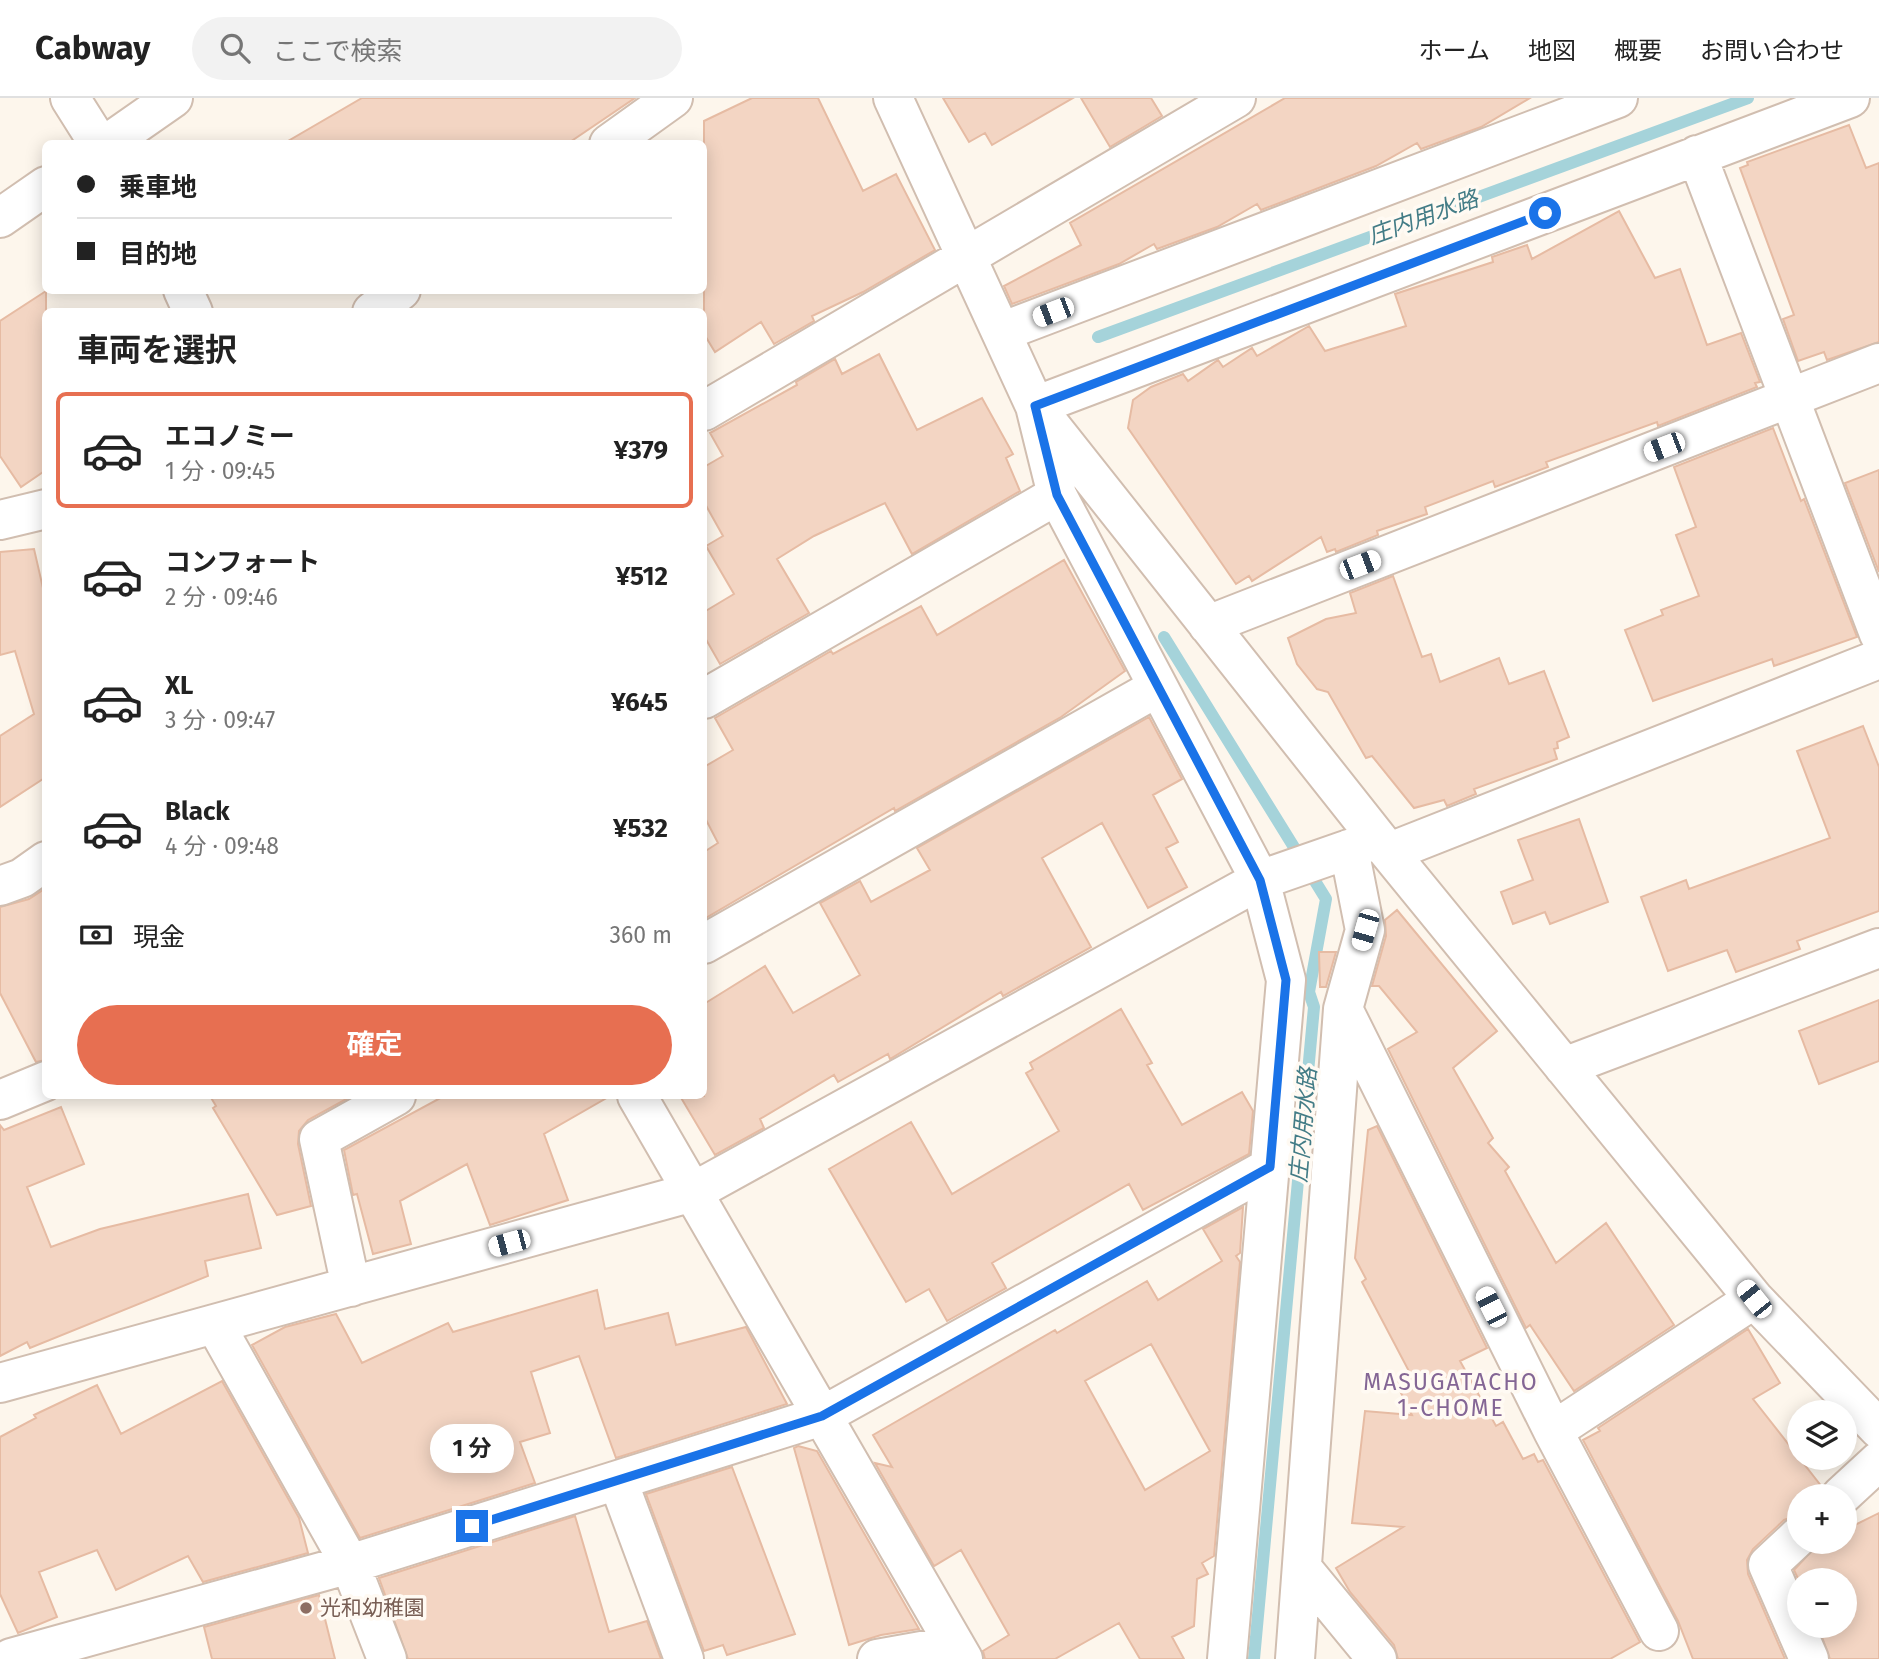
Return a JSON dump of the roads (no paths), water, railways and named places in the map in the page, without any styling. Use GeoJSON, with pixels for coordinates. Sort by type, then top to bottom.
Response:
{"type":"FeatureCollection","features":[{"type":"Feature","properties":{"kind":"street"},"geometry":{"type":"LineString","coordinates":[[71,98],[97,140]]}},
{"type":"Feature","properties":{"kind":"street"},"geometry":{"type":"LineString","coordinates":[[113,140],[173,98]]}},
{"type":"Feature","properties":{"kind":"street"},"geometry":{"type":"LineString","coordinates":[[615,140],[674,98]]}},
{"type":"Feature","properties":{"kind":"street"},"geometry":{"type":"LineString","coordinates":[[893,98],[1035,406],[1057,495],[1158,687],[1273,875],[1286,980],[1227,1659]]}},
{"type":"Feature","properties":{"kind":"street"},"geometry":{"type":"LineString","coordinates":[[707,409],[1236,98]]}},
{"type":"Feature","properties":{"kind":"street"},"geometry":{"type":"LineString","coordinates":[[1035,406],[1850,98]]}},
{"type":"Feature","properties":{"kind":"street"},"geometry":{"type":"LineString","coordinates":[[1001,332],[1605,100]]}},
{"type":"Feature","properties":{"kind":"street"},"geometry":{"type":"LineString","coordinates":[[1698,155],[1879,634]]}},
{"type":"Feature","properties":{"kind":"street"},"geometry":{"type":"LineString","coordinates":[[0,218],[42,189]]}},
{"type":"Feature","properties":{"kind":"street"},"geometry":{"type":"LineString","coordinates":[[377,308],[396,294]]}},
{"type":"Feature","properties":{"kind":"street"},"geometry":{"type":"LineString","coordinates":[[1208,625],[1879,363]]}},
{"type":"Feature","properties":{"kind":"street"},"geometry":{"type":"LineString","coordinates":[[1035,406],[1208,625],[1364,848],[1564,1067],[1754,1299],[1879,1429]]}},
{"type":"Feature","properties":{"kind":"street"},"geometry":{"type":"LineString","coordinates":[[707,697],[1057,495]]}},
{"type":"Feature","properties":{"kind":"street"},"geometry":{"type":"LineString","coordinates":[[0,520],[42,510]]}},
{"type":"Feature","properties":{"kind":"street"},"geometry":{"type":"LineString","coordinates":[[0,1382],[216,1326],[693,1192],[1273,875],[1364,848],[1879,659]]}},
{"type":"Feature","properties":{"kind":"street"},"geometry":{"type":"LineString","coordinates":[[707,942],[1158,687]]}},
{"type":"Feature","properties":{"kind":"street"},"geometry":{"type":"LineString","coordinates":[[1295,1659],[1343,1009],[1365,930],[1364,848]]}},
{"type":"Feature","properties":{"kind":"street"},"geometry":{"type":"LineString","coordinates":[[0,886],[22,878],[42,864]]}},
{"type":"Feature","properties":{"kind":"street"},"geometry":{"type":"LineString","coordinates":[[1564,1067],[1879,948]]}},
{"type":"Feature","properties":{"kind":"street"},"geometry":{"type":"LineString","coordinates":[[1343,1009],[1553,1431],[1659,1631]]}},
{"type":"Feature","properties":{"kind":"street"},"geometry":{"type":"LineString","coordinates":[[0,1100],[42,1083]]}},
{"type":"Feature","properties":{"kind":"street"},"geometry":{"type":"LineString","coordinates":[[351,1287],[319,1139],[391,1099]]}},
{"type":"Feature","properties":{"kind":"street"},"geometry":{"type":"LineString","coordinates":[[639,1099],[959,1652],[877,1659]]}},
{"type":"Feature","properties":{"kind":"street"},"geometry":{"type":"LineString","coordinates":[[0,1641],[11,1659],[349,1564],[822,1416],[1270,1167]]}},
{"type":"Feature","properties":{"kind":"street"},"geometry":{"type":"LineString","coordinates":[[1553,1431],[1754,1299]]}},
{"type":"Feature","properties":{"kind":"street"},"geometry":{"type":"LineString","coordinates":[[216,1326],[349,1564],[387,1659]]}},
{"type":"Feature","properties":{"kind":"street"},"geometry":{"type":"LineString","coordinates":[[1854,1484],[1879,1461]]}},
{"type":"Feature","properties":{"kind":"street"},"geometry":{"type":"LineString","coordinates":[[618,1481],[684,1659]]}},
{"type":"Feature","properties":{"kind":"street"},"geometry":{"type":"LineString","coordinates":[[1787,1547],[1768,1565],[1809,1659]]}},
{"type":"Feature","properties":{"kind":"street"},"geometry":{"type":"LineString","coordinates":[[1302,1568],[1377,1659]]}},
{"type":"Feature","properties":{"kind":"waterway","name":"庄内用水路"},"geometry":{"type":"LineString","coordinates":[[1098,337],[1748,98]]}},
{"type":"Feature","properties":{"kind":"waterway","name":"庄内用水路"},"geometry":{"type":"LineString","coordinates":[[1164,637],[1326,899],[1309,992],[1314,1007],[1254,1659]]}},
{"type":"Feature","properties":{"kind":"place","name":"光和幼稚園"},"geometry":{"type":"Point","coordinates":[306,1608]}},
{"type":"Feature","properties":{"kind":"district","name":"MASUGATACHO 1-CHOME"},"geometry":{"type":"Point","coordinates":[1451,1395]}}]}
